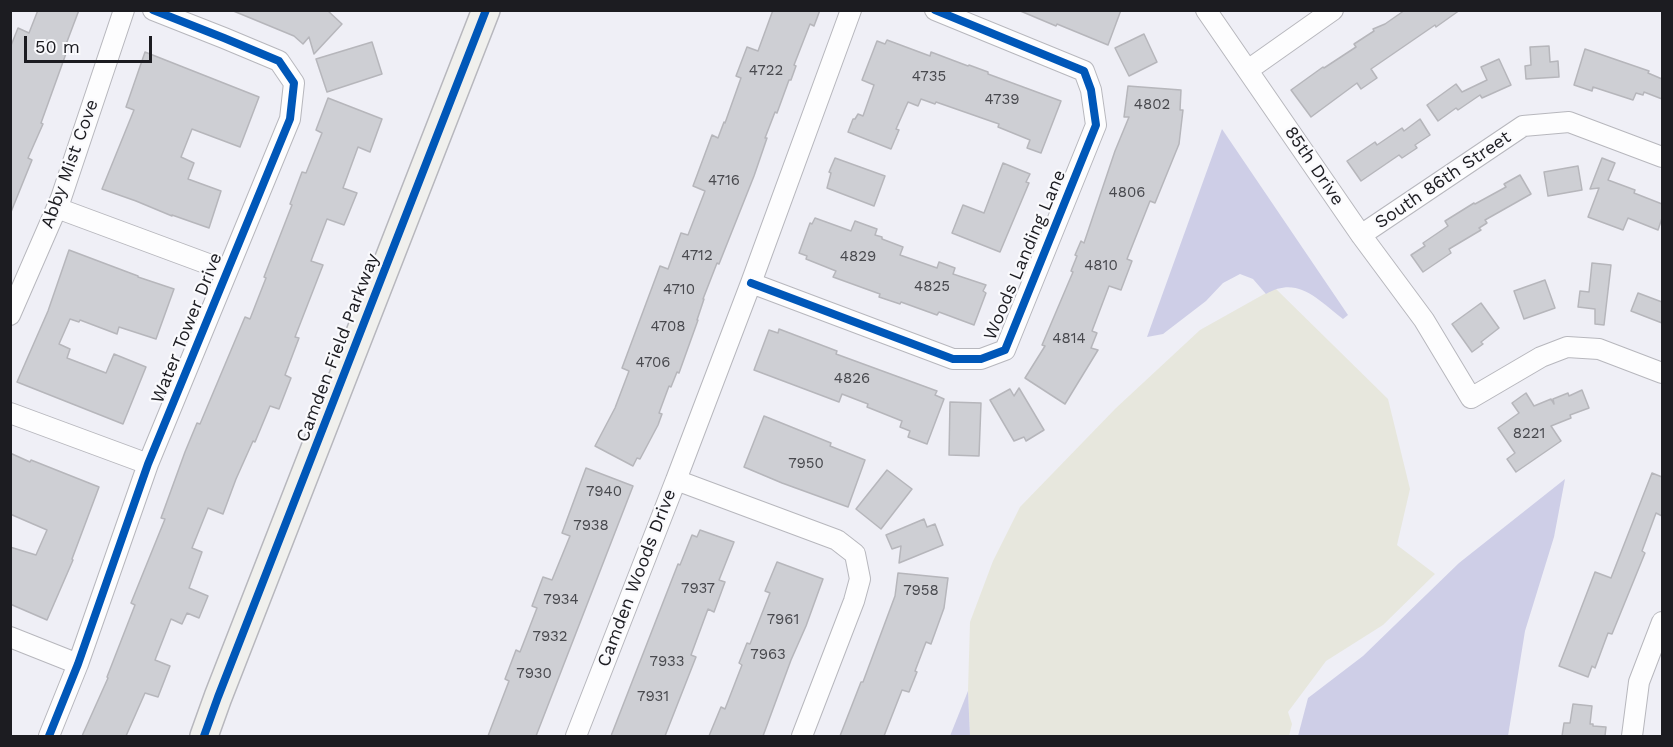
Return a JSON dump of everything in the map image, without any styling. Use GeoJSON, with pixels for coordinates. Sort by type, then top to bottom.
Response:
{"type":"FeatureCollection","features":[{"type":"Feature","properties":{"kind":"street","name":"Abby Mist Cove"},"geometry":{"type":"LineString","coordinates":[[10,315],[57,208],[124,10]]}},
{"type":"Feature","properties":{"kind":"street","name":"Water Tower Drive"},"geometry":{"type":"LineString","coordinates":[[49,736],[78,664],[148,464],[290,119],[294,83],[279,62],[153,10]]}},
{"type":"Feature","properties":{"kind":"street","name":"Camden Field Parkway"},"geometry":{"type":"LineString","coordinates":[[202,736],[486,10]]}},
{"type":"Feature","properties":{"kind":"street"},"geometry":{"type":"LineString","coordinates":[[675,480],[751,283],[851,10]]}},
{"type":"Feature","properties":{"kind":"street","name":"Woods Landing Lane"},"geometry":{"type":"LineString","coordinates":[[751,283],[953,358],[981,359],[1005,350],[1096,125],[1091,90],[1084,71],[935,10]]}},
{"type":"Feature","properties":{"kind":"street","name":"85th Drive"},"geometry":{"type":"LineString","coordinates":[[1206,10],[1361,235],[1424,320],[1471,398],[1541,357],[1567,347],[1599,349],[1662,373]]}},
{"type":"Feature","properties":{"kind":"street"},"geometry":{"type":"LineString","coordinates":[[1248,70],[1333,10]]}},
{"type":"Feature","properties":{"kind":"street","name":"South 86th Street"},"geometry":{"type":"LineString","coordinates":[[1361,235],[1523,126],[1569,122],[1662,158]]}},
{"type":"Feature","properties":{"kind":"street"},"geometry":{"type":"LineString","coordinates":[[57,208],[227,271]]}},
{"type":"Feature","properties":{"kind":"street"},"geometry":{"type":"LineString","coordinates":[[10,413],[148,464]]}},
{"type":"Feature","properties":{"kind":"street","name":"Camden Woods Drive"},"geometry":{"type":"LineString","coordinates":[[576,736],[675,480],[837,540],[855,554],[860,579],[855,601],[802,736]]}},
{"type":"Feature","properties":{"kind":"street"},"geometry":{"type":"LineString","coordinates":[[1632,736],[1639,682],[1662,622]]}},
{"type":"Feature","properties":{"kind":"street"},"geometry":{"type":"LineString","coordinates":[[10,637],[78,664]]}},
{"type":"Feature","properties":{"kind":"shaded area"},"geometry":{"type":"Polygon","coordinates":[[[1275,288],[1388,399],[1410,489],[1397,545],[1435,574],[1383,625],[1326,661],[1288,712],[1292,724],[1289,736],[970,736],[968,691],[970,622],[993,561],[1020,507],[1116,408],[1200,330],[1275,288]]]}},
{"type":"Feature","properties":{"kind":"water"},"geometry":{"type":"Polygon","coordinates":[[[1222,129],[1348,315],[1343,319],[1307,292],[1288,287],[1266,294],[1253,279],[1240,274],[1223,283],[1206,301],[1163,334],[1147,337],[1222,129]]]}},
{"type":"Feature","properties":{"kind":"water"},"geometry":{"type":"Polygon","coordinates":[[[1565,479],[1554,537],[1525,631],[1508,736],[1298,736],[1308,698],[1363,656],[1459,563],[1565,479]]]}},
{"type":"Feature","properties":{"kind":"water"},"geometry":{"type":"Polygon","coordinates":[[[968,691],[970,736],[950,736],[968,691]]]}},
{"type":"Feature","properties":{"kind":"building"},"geometry":{"type":"Polygon","coordinates":[[[38,10],[79,10],[41,123],[43,124],[28,158],[32,160],[11,212],[10,48],[18,28],[29,33],[38,10]]]}},
{"type":"Feature","properties":{"kind":"building"},"geometry":{"type":"Polygon","coordinates":[[[231,10],[327,10],[342,24],[314,54],[309,37],[303,44],[294,36],[231,10]]]}},
{"type":"Feature","properties":{"kind":"building"},"geometry":{"type":"Polygon","coordinates":[[[773,10],[820,10],[814,26],[810,24],[794,65],[796,66],[791,80],[789,80],[777,113],[775,112],[754,176],[703,299],[679,373],[677,372],[671,387],[669,386],[659,413],[662,414],[658,425],[640,459],[637,458],[633,466],[595,446],[615,408],[629,371],[622,368],[660,266],[668,269],[681,233],[688,235],[705,191],[693,186],[712,135],[718,138],[725,123],[741,78],[736,76],[747,47],[758,51],[773,10]]]}},
{"type":"Feature","properties":{"kind":"building"},"geometry":{"type":"Polygon","coordinates":[[[1018,10],[1121,10],[1108,45],[1018,10]]]}},
{"type":"Feature","properties":{"kind":"building"},"geometry":{"type":"Polygon","coordinates":[[[1405,10],[1460,10],[1371,69],[1377,78],[1361,89],[1357,83],[1311,117],[1291,90],[1356,47],[1354,44],[1374,31],[1373,29],[1385,24],[1405,10]]]}},
{"type":"Feature","properties":{"kind":"building"},"geometry":{"type":"Polygon","coordinates":[[[1144,34],[1157,62],[1129,76],[1115,48],[1144,34]]]}},
{"type":"Feature","properties":{"kind":"building"},"geometry":{"type":"Polygon","coordinates":[[[887,40],[930,56],[931,52],[969,65],[1061,101],[1041,153],[1027,148],[1030,140],[998,127],[999,124],[921,99],[918,106],[908,102],[896,129],[899,130],[891,149],[848,132],[853,119],[858,114],[863,116],[874,85],[862,80],[877,41],[885,44],[887,40]]]}},
{"type":"Feature","properties":{"kind":"building"},"geometry":{"type":"Polygon","coordinates":[[[372,42],[382,74],[327,92],[316,59],[372,42]]]}},
{"type":"Feature","properties":{"kind":"building"},"geometry":{"type":"Polygon","coordinates":[[[1549,46],[1550,62],[1558,61],[1559,77],[1526,79],[1525,66],[1531,65],[1530,47],[1549,46]]]}},
{"type":"Feature","properties":{"kind":"building"},"geometry":{"type":"Polygon","coordinates":[[[1585,49],[1649,71],[1648,73],[1662,79],[1662,99],[1644,92],[1643,95],[1636,93],[1633,100],[1593,87],[1592,91],[1574,85],[1585,49]]]}},
{"type":"Feature","properties":{"kind":"building"},"geometry":{"type":"Polygon","coordinates":[[[145,52],[259,97],[240,147],[192,129],[181,157],[194,163],[188,179],[221,191],[209,228],[102,189],[134,110],[126,107],[145,52]]]}},
{"type":"Feature","properties":{"kind":"building"},"geometry":{"type":"Polygon","coordinates":[[[1499,59],[1511,85],[1482,98],[1480,95],[1438,121],[1427,105],[1456,84],[1462,92],[1487,80],[1481,67],[1499,59]]]}},
{"type":"Feature","properties":{"kind":"building"},"geometry":{"type":"Polygon","coordinates":[[[1128,86],[1181,90],[1180,110],[1183,110],[1179,144],[1155,203],[1150,201],[1127,259],[1132,261],[1121,290],[1109,286],[1092,331],[1097,333],[1091,348],[1098,350],[1065,404],[1025,378],[1045,346],[1042,345],[1073,272],[1071,271],[1077,256],[1075,255],[1081,241],[1084,243],[1129,117],[1124,117],[1128,86]]]}},
{"type":"Feature","properties":{"kind":"building"},"geometry":{"type":"Polygon","coordinates":[[[328,98],[382,119],[370,152],[358,147],[343,188],[357,193],[344,225],[327,219],[311,261],[323,265],[295,337],[299,338],[285,375],[291,378],[279,409],[270,406],[236,479],[223,514],[208,508],[192,548],[202,552],[189,588],[208,596],[199,618],[187,613],[182,624],[171,619],[155,660],[170,666],[158,697],[145,693],[126,736],[82,736],[108,678],[135,605],[131,603],[165,519],[161,518],[185,452],[197,423],[200,424],[245,317],[250,319],[302,172],[306,173],[322,133],[316,130],[328,98]]]}},
{"type":"Feature","properties":{"kind":"building"},"geometry":{"type":"Polygon","coordinates":[[[1420,119],[1430,135],[1402,158],[1399,155],[1361,181],[1347,161],[1375,142],[1377,145],[1402,128],[1404,131],[1420,119]]]}},
{"type":"Feature","properties":{"kind":"building"},"geometry":{"type":"Polygon","coordinates":[[[835,158],[885,176],[874,206],[827,188],[831,173],[829,172],[835,158]]]}},
{"type":"Feature","properties":{"kind":"building"},"geometry":{"type":"Polygon","coordinates":[[[1602,158],[1615,163],[1608,180],[1635,190],[1634,193],[1662,204],[1662,218],[1658,230],[1628,218],[1623,230],[1588,217],[1599,188],[1590,189],[1602,158]]]}},
{"type":"Feature","properties":{"kind":"building"},"geometry":{"type":"Polygon","coordinates":[[[1003,163],[1030,174],[1026,182],[1029,183],[1000,252],[952,233],[963,205],[984,213],[1003,163]]]}},
{"type":"Feature","properties":{"kind":"building"},"geometry":{"type":"Polygon","coordinates":[[[1578,166],[1582,190],[1548,196],[1544,172],[1578,166]]]}},
{"type":"Feature","properties":{"kind":"building"},"geometry":{"type":"Polygon","coordinates":[[[1520,175],[1531,194],[1485,220],[1487,223],[1479,228],[1481,230],[1449,249],[1451,253],[1423,272],[1411,255],[1425,246],[1423,243],[1448,226],[1445,221],[1506,187],[1504,184],[1520,175]]]}},
{"type":"Feature","properties":{"kind":"building"},"geometry":{"type":"Polygon","coordinates":[[[815,218],[851,231],[855,221],[877,229],[875,235],[903,247],[900,255],[937,268],[939,262],[955,268],[953,274],[986,285],[983,291],[986,293],[974,325],[939,312],[937,315],[879,297],[880,294],[833,277],[836,271],[806,259],[807,256],[799,253],[810,223],[812,224],[815,218]]]}},
{"type":"Feature","properties":{"kind":"building"},"geometry":{"type":"Polygon","coordinates":[[[69,250],[174,289],[156,339],[119,327],[117,334],[80,320],[79,322],[70,319],[59,344],[70,349],[67,358],[106,373],[114,354],[146,367],[123,424],[17,382],[48,311],[69,250]]]}},
{"type":"Feature","properties":{"kind":"building"},"geometry":{"type":"Polygon","coordinates":[[[1592,263],[1611,265],[1604,325],[1595,324],[1595,309],[1578,307],[1580,291],[1589,292],[1592,263]]]}},
{"type":"Feature","properties":{"kind":"building"},"geometry":{"type":"Polygon","coordinates":[[[1545,280],[1555,308],[1524,319],[1514,291],[1545,280]]]}},
{"type":"Feature","properties":{"kind":"building"},"geometry":{"type":"Polygon","coordinates":[[[1638,293],[1662,302],[1662,323],[1631,311],[1638,293]]]}},
{"type":"Feature","properties":{"kind":"building"},"geometry":{"type":"Polygon","coordinates":[[[1481,303],[1499,328],[1472,352],[1452,324],[1481,303]]]}},
{"type":"Feature","properties":{"kind":"building"},"geometry":{"type":"Polygon","coordinates":[[[779,329],[837,351],[836,354],[937,391],[935,395],[944,399],[927,444],[908,437],[910,431],[900,427],[902,421],[867,407],[868,404],[842,394],[839,402],[754,370],[769,330],[778,333],[779,329]]]}},
{"type":"Feature","properties":{"kind":"building"},"geometry":{"type":"Polygon","coordinates":[[[1019,388],[1044,430],[1026,441],[1024,437],[1014,441],[990,400],[1010,389],[1014,396],[1019,388]]]}},
{"type":"Feature","properties":{"kind":"building"},"geometry":{"type":"Polygon","coordinates":[[[1582,390],[1589,408],[1570,415],[1571,418],[1551,426],[1561,441],[1516,472],[1507,459],[1515,453],[1498,428],[1519,413],[1512,403],[1526,393],[1534,406],[1551,399],[1554,404],[1553,399],[1568,393],[1569,396],[1582,390]]]}},
{"type":"Feature","properties":{"kind":"building"},"geometry":{"type":"Polygon","coordinates":[[[950,402],[981,403],[979,456],[949,455],[950,402]]]}},
{"type":"Feature","properties":{"kind":"building"},"geometry":{"type":"Polygon","coordinates":[[[764,416],[831,443],[830,446],[865,460],[848,507],[744,467],[764,416]]]}},
{"type":"Feature","properties":{"kind":"building"},"geometry":{"type":"Polygon","coordinates":[[[10,453],[99,487],[73,560],[47,620],[10,604],[10,547],[36,555],[47,530],[10,514],[10,453]]]}},
{"type":"Feature","properties":{"kind":"building"},"geometry":{"type":"Polygon","coordinates":[[[586,468],[633,486],[536,736],[488,736],[509,681],[505,679],[516,650],[520,652],[537,608],[532,606],[543,577],[552,580],[570,536],[562,533],[586,468]]]}},
{"type":"Feature","properties":{"kind":"building"},"geometry":{"type":"Polygon","coordinates":[[[887,470],[912,489],[881,529],[856,509],[887,470]]]}},
{"type":"Feature","properties":{"kind":"building"},"geometry":{"type":"Polygon","coordinates":[[[1652,473],[1662,477],[1662,516],[1656,513],[1642,551],[1645,553],[1612,634],[1608,633],[1595,668],[1592,666],[1588,677],[1559,666],[1595,572],[1611,578],[1652,473]]]}},
{"type":"Feature","properties":{"kind":"building"},"geometry":{"type":"Polygon","coordinates":[[[924,519],[927,527],[935,524],[943,545],[899,563],[901,546],[892,549],[886,535],[924,519]]]}},
{"type":"Feature","properties":{"kind":"building"},"geometry":{"type":"Polygon","coordinates":[[[700,530],[734,542],[719,580],[725,582],[714,612],[708,609],[691,655],[696,657],[665,736],[611,736],[678,564],[680,565],[692,535],[697,537],[700,530]]]}},
{"type":"Feature","properties":{"kind":"building"},"geometry":{"type":"Polygon","coordinates":[[[777,562],[823,579],[806,626],[763,736],[709,736],[721,707],[725,709],[742,665],[739,663],[747,643],[750,644],[770,593],[765,591],[777,562]]]}},
{"type":"Feature","properties":{"kind":"building"},"geometry":{"type":"Polygon","coordinates":[[[898,573],[948,578],[944,608],[931,644],[926,642],[909,692],[902,690],[884,736],[840,736],[895,596],[898,573]]]}},
{"type":"Feature","properties":{"kind":"building"},"geometry":{"type":"Polygon","coordinates":[[[1573,704],[1592,706],[1590,724],[1606,727],[1605,736],[1562,736],[1564,723],[1570,723],[1573,704]]]}},
{"type":"Feature","properties":{"kind":"cycle path"},"geometry":{"type":"LineString","coordinates":[[49,736],[78,664],[148,464],[290,119],[294,83],[279,61],[153,10]]}},
{"type":"Feature","properties":{"kind":"cycle path"},"geometry":{"type":"LineString","coordinates":[[204,736],[486,10]]}},
{"type":"Feature","properties":{"kind":"cycle path"},"geometry":{"type":"LineString","coordinates":[[751,283],[953,359],[981,359],[1005,350],[1096,125],[1091,90],[1084,71],[935,10]]}}]}
